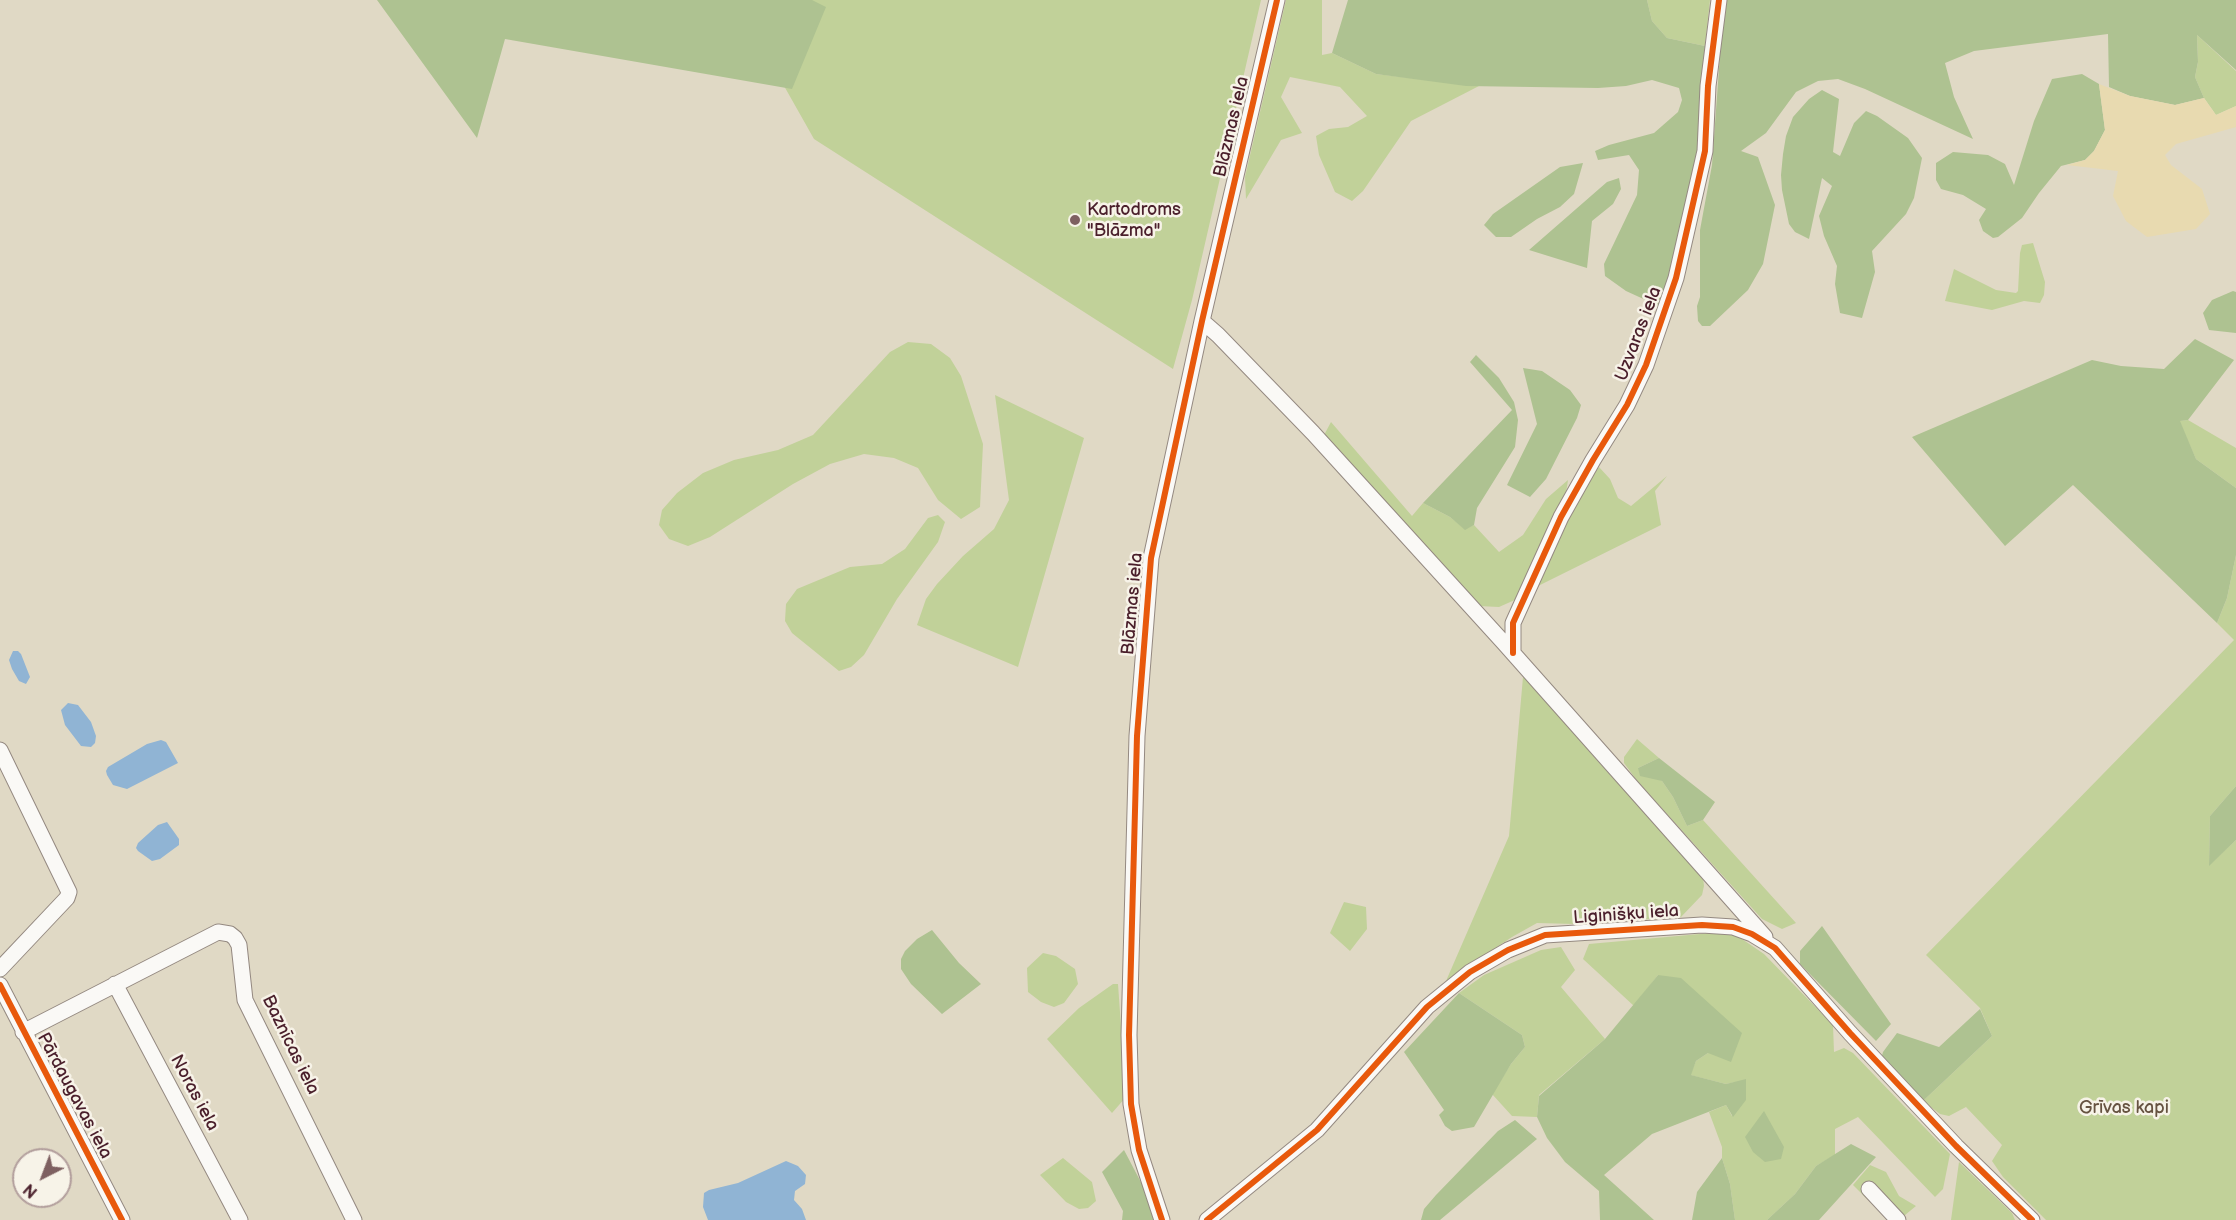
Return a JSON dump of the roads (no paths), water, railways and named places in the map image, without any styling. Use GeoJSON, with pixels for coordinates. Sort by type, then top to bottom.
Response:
{"type":"FeatureCollection","features":[{"type":"Feature","properties":{"kind":"street","name":"Blāzmas iela"},"geometry":{"type":"LineString","coordinates":[[1162,1220],[1139,1150],[1131,1104],[1129,1035],[1137,736],[1151,558],[1202,321],[1277,0]]}},
{"type":"Feature","properties":{"kind":"street","name":"Uzvaras iela"},"geometry":{"type":"LineString","coordinates":[[1513,653],[1513,623],[1561,517],[1627,405],[1647,365],[1676,278],[1705,151],[1708,86],[1719,0]]}},
{"type":"Feature","properties":{"kind":"street"},"geometry":{"type":"LineString","coordinates":[[1202,321],[1313,433],[1513,653],[1775,948]]}},
{"type":"Feature","properties":{"kind":"street"},"geometry":{"type":"LineString","coordinates":[[0,750],[69,895],[0,969]]}},
{"type":"Feature","properties":{"kind":"street","name":"Liginišķu iela"},"geometry":{"type":"LineString","coordinates":[[1208,1220],[1317,1130],[1427,1007],[1470,972],[1508,950],[1545,935],[1702,925],[1733,927],[1752,934],[1775,948],[1937,1126],[2032,1220]]}},
{"type":"Feature","properties":{"kind":"street","name":"Baznīcas iela"},"geometry":{"type":"LineString","coordinates":[[115,984],[218,932],[230,934],[235,938],[239,945],[245,1000],[354,1220]]}},
{"type":"Feature","properties":{"kind":"street"},"geometry":{"type":"LineString","coordinates":[[23,1032],[115,984]]}},
{"type":"Feature","properties":{"kind":"street","name":"Noras iela"},"geometry":{"type":"LineString","coordinates":[[115,984],[240,1220]]}},
{"type":"Feature","properties":{"kind":"street","name":"Pārdaugavas iela"},"geometry":{"type":"LineString","coordinates":[[0,985],[122,1220]]}},
{"type":"Feature","properties":{"kind":"street"},"geometry":{"type":"LineString","coordinates":[[1869,1189],[1898,1220]]}},
{"type":"Feature","properties":{"kind":"water"},"geometry":{"type":"Polygon","coordinates":[[[13,651],[21,654],[30,677],[26,684],[19,681],[12,669],[9,660],[13,651]]]}},
{"type":"Feature","properties":{"kind":"water"},"geometry":{"type":"Polygon","coordinates":[[[68,703],[78,705],[91,722],[96,736],[95,743],[91,747],[81,746],[65,725],[61,710],[68,703]]]}},
{"type":"Feature","properties":{"kind":"water"},"geometry":{"type":"Polygon","coordinates":[[[161,740],[166,742],[178,763],[127,789],[113,785],[107,775],[108,767],[147,744],[161,740]]]}},
{"type":"Feature","properties":{"kind":"water"},"geometry":{"type":"Polygon","coordinates":[[[167,822],[179,839],[179,845],[160,859],[152,861],[136,848],[138,843],[158,825],[167,822]]]}},
{"type":"Feature","properties":{"kind":"water"},"geometry":{"type":"Polygon","coordinates":[[[786,1161],[798,1166],[806,1175],[805,1184],[795,1191],[794,1200],[802,1209],[806,1220],[708,1220],[703,1207],[704,1193],[738,1183],[786,1161]]]}},
{"type":"Feature","properties":{"kind":"place","name":"Kartodroms \"Blāzma\""},"geometry":{"type":"Point","coordinates":[1075,220]}},
{"type":"Feature","properties":{"kind":"park label","name":"Grīvas kapi"},"geometry":{"type":"Point","coordinates":[2124,1108]}}]}
